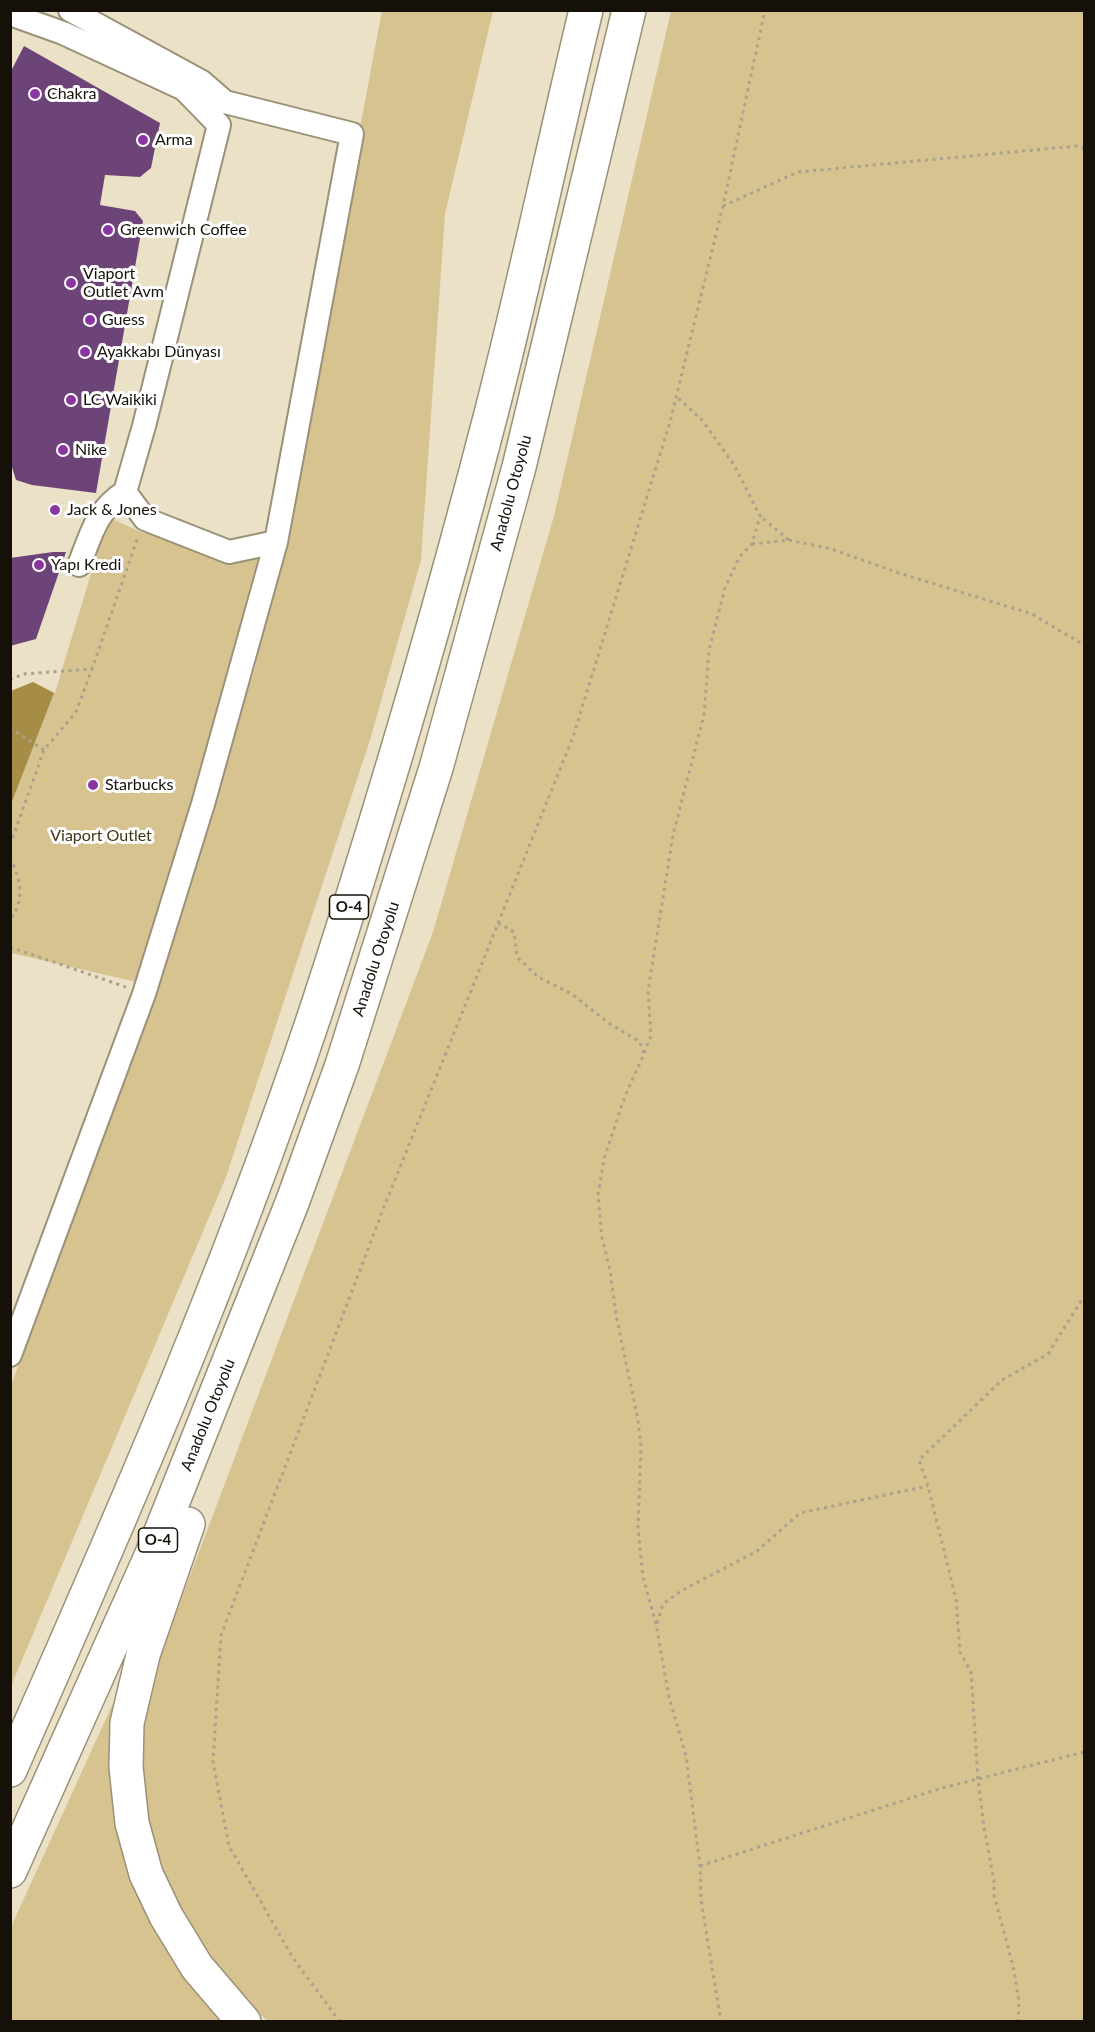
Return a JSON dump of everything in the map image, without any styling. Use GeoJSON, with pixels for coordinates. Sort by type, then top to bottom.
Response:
{"type":"FeatureCollection","features":[{"type":"Feature","properties":{"kind":"highway","name":"O-4"},"geometry":{"type":"LineString","coordinates":[[10,1770],[101,1565],[197,1336],[279,1116],[331,966],[417,687],[493,407],[586,10]]}},
{"type":"Feature","properties":{"kind":"highway","name":"Anadolu Otoyolu"},"geometry":{"type":"LineString","coordinates":[[10,1871],[152,1554],[292,1203],[345,1055],[436,768],[519,466],[630,10]]}},
{"type":"Feature","properties":{"kind":"highway"},"geometry":{"type":"LineString","coordinates":[[244,2022],[197,1966],[166,1916],[146,1874],[132,1823],[126,1767],[127,1723],[143,1655],[173,1563],[232,1413],[292,1203]]}},
{"type":"Feature","properties":{"kind":"lane"},"geometry":{"type":"LineString","coordinates":[[10,1355],[144,994],[203,804],[276,542],[352,134],[225,102],[202,82],[70,10]]}},
{"type":"Feature","properties":{"kind":"lane"},"geometry":{"type":"LineString","coordinates":[[10,14],[63,33],[184,89],[219,125],[144,426],[124,492],[100,514],[79,565]]}},
{"type":"Feature","properties":{"kind":"lane"},"geometry":{"type":"LineString","coordinates":[[124,492],[145,519],[229,552],[276,542]]}},
{"type":"Feature","properties":{"kind":"path"},"geometry":{"type":"LineString","coordinates":[[340,2022],[293,1958],[229,1846],[213,1762],[221,1635],[384,1207],[573,737],[670,422],[723,206],[765,10]]}},
{"type":"Feature","properties":{"kind":"path"},"geometry":{"type":"LineString","coordinates":[[723,206],[798,171],[1077,146],[1084,148]]}},
{"type":"Feature","properties":{"kind":"path"},"geometry":{"type":"LineString","coordinates":[[676,396],[702,420],[734,465],[760,516],[789,540]]}},
{"type":"Feature","properties":{"kind":"path"},"geometry":{"type":"LineString","coordinates":[[721,2022],[701,1900],[700,1866],[686,1756],[669,1697],[656,1624],[643,1577],[638,1528],[641,1447],[638,1420],[616,1315],[610,1269],[602,1238],[598,1195],[604,1159],[626,1096],[651,1036],[648,991],[653,957],[673,835],[704,715],[709,650],[725,588],[740,556],[752,544],[760,516]]}},
{"type":"Feature","properties":{"kind":"path"},"geometry":{"type":"LineString","coordinates":[[10,845],[44,750],[76,712],[145,519]]}},
{"type":"Feature","properties":{"kind":"path"},"geometry":{"type":"LineString","coordinates":[[752,544],[789,540],[828,548],[899,573],[1032,614],[1084,645]]}},
{"type":"Feature","properties":{"kind":"path"},"geometry":{"type":"LineString","coordinates":[[10,680],[23,674],[93,669]]}},
{"type":"Feature","properties":{"kind":"path"},"geometry":{"type":"LineString","coordinates":[[10,728],[44,750]]}},
{"type":"Feature","properties":{"kind":"path"},"geometry":{"type":"LineString","coordinates":[[10,858],[18,874],[20,890],[17,911],[10,919]]}},
{"type":"Feature","properties":{"kind":"path"},"geometry":{"type":"LineString","coordinates":[[498,923],[514,932],[518,957],[538,977],[572,994],[607,1022],[640,1042],[644,1054]]}},
{"type":"Feature","properties":{"kind":"path"},"geometry":{"type":"LineString","coordinates":[[10,947],[144,994]]}},
{"type":"Feature","properties":{"kind":"path"},"geometry":{"type":"LineString","coordinates":[[1018,2022],[1019,2001],[1014,1970],[994,1895],[994,1881],[984,1827],[978,1779],[971,1672],[960,1652],[956,1599],[928,1486],[919,1460],[1002,1380],[1048,1354],[1084,1296]]}},
{"type":"Feature","properties":{"kind":"path"},"geometry":{"type":"LineString","coordinates":[[656,1624],[663,1605],[681,1590],[757,1551],[800,1513],[928,1486]]}},
{"type":"Feature","properties":{"kind":"path"},"geometry":{"type":"LineString","coordinates":[[700,1866],[942,1788],[1084,1752]]}},
{"type":"Feature","properties":{"kind":"green space"},"geometry":{"type":"Polygon","coordinates":[[[382,11],[493,11],[445,214],[421,560],[370,740],[226,1177],[11,1686],[10,1388],[154,995],[255,668],[301,440],[382,11]]]}},
{"type":"Feature","properties":{"kind":"green space"},"geometry":{"type":"Polygon","coordinates":[[[671,11],[1084,11],[1084,2021],[267,2021],[217,1969],[171,1895],[144,1808],[143,1706],[433,932],[554,516],[671,11]]]}},
{"type":"Feature","properties":{"kind":"green space","name":"Viaport Outlet"},"geometry":{"type":"Polygon","coordinates":[[[108,517],[143,533],[261,547],[141,983],[11,953],[11,691],[33,682],[55,693],[108,517]]]}},
{"type":"Feature","properties":{"kind":"green space"},"geometry":{"type":"Polygon","coordinates":[[[135,1655],[118,1787],[230,2021],[11,2022],[11,1927],[135,1655]]]}},
{"type":"Feature","properties":{"kind":"shaded area"},"geometry":{"type":"Polygon","coordinates":[[[33,682],[54,693],[11,804],[11,691],[33,682]]]}},
{"type":"Feature","properties":{"kind":"building","name":"Viaport Outlet Avm"},"geometry":{"type":"Polygon","coordinates":[[[24,46],[160,123],[151,168],[140,177],[105,175],[100,205],[135,211],[143,221],[96,493],[32,485],[16,480],[10,461],[10,73],[24,46]]]}},
{"type":"Feature","properties":{"kind":"building"},"geometry":{"type":"Polygon","coordinates":[[[66,552],[36,639],[10,646],[10,558],[66,552]]]}},
{"type":"Feature","properties":{"kind":"place","name":"Chakra"},"geometry":{"type":"Point","coordinates":[35,94]}},
{"type":"Feature","properties":{"kind":"place","name":"Arma"},"geometry":{"type":"Point","coordinates":[143,140]}},
{"type":"Feature","properties":{"kind":"place","name":"Greenwich Coffee"},"geometry":{"type":"Point","coordinates":[108,230]}},
{"type":"Feature","properties":{"kind":"place","name":"Viaport Outlet Avm"},"geometry":{"type":"Point","coordinates":[71,283]}},
{"type":"Feature","properties":{"kind":"place","name":"Guess"},"geometry":{"type":"Point","coordinates":[90,320]}},
{"type":"Feature","properties":{"kind":"place","name":"Ayakkabı Dünyası"},"geometry":{"type":"Point","coordinates":[85,352]}},
{"type":"Feature","properties":{"kind":"place","name":"LC Waikiki"},"geometry":{"type":"Point","coordinates":[71,400]}},
{"type":"Feature","properties":{"kind":"place","name":"Nike"},"geometry":{"type":"Point","coordinates":[63,450]}},
{"type":"Feature","properties":{"kind":"place","name":"Jack & Jones"},"geometry":{"type":"Point","coordinates":[55,510]}},
{"type":"Feature","properties":{"kind":"place","name":"Yapı Kredi"},"geometry":{"type":"Point","coordinates":[39,565]}},
{"type":"Feature","properties":{"kind":"place","name":"Starbucks"},"geometry":{"type":"Point","coordinates":[93,785]}}]}
